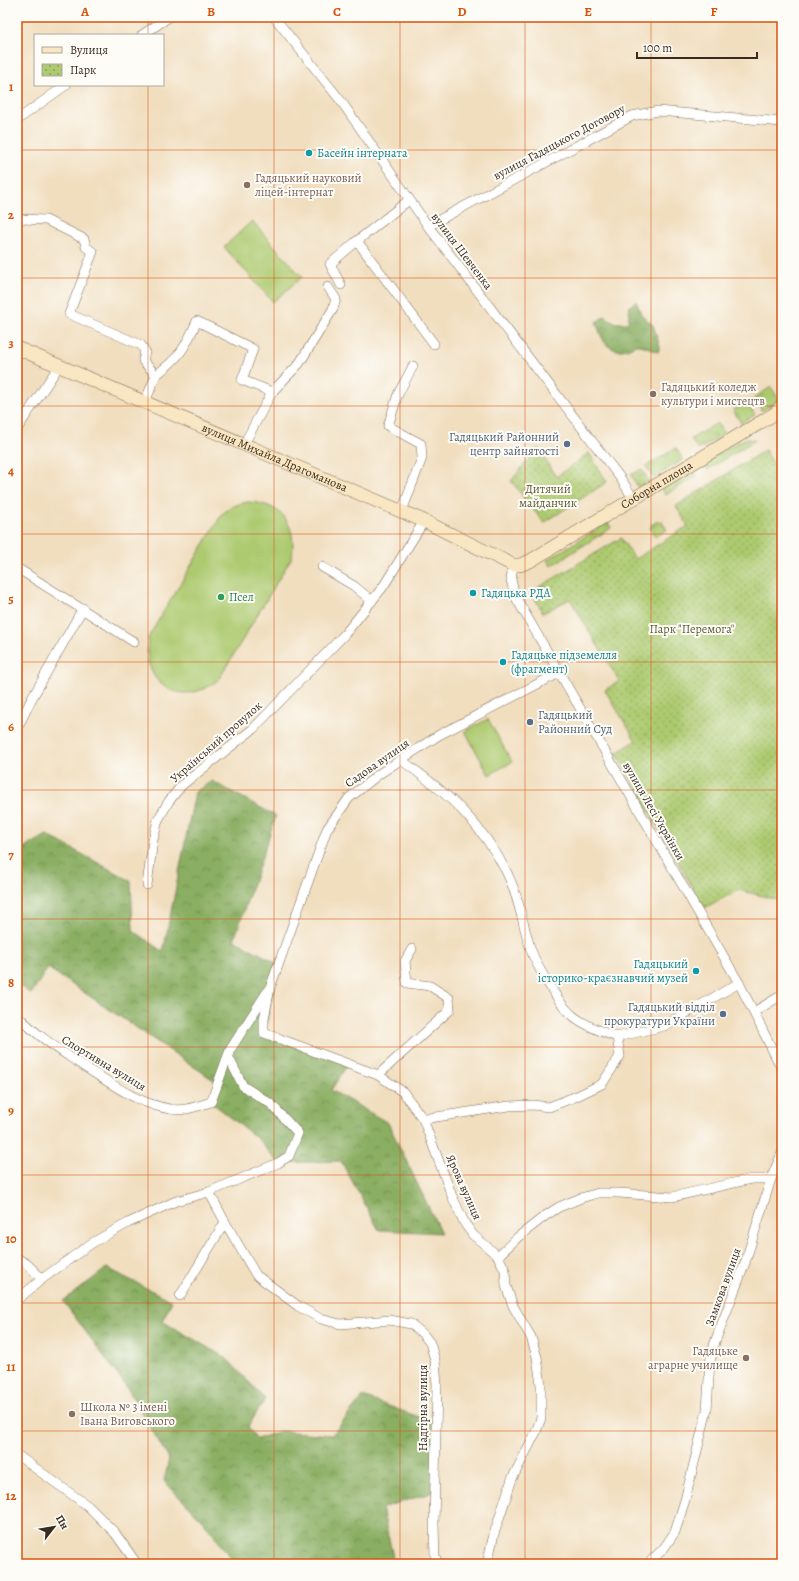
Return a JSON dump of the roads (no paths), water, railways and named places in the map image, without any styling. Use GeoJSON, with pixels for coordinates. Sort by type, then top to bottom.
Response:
{"type":"FeatureCollection","features":[{"type":"Feature","properties":{"kind":"street"},"geometry":{"type":"LineString","coordinates":[[144,34],[169,17]]}},
{"type":"Feature","properties":{"kind":"street","name":"вулиця Шевченка"},"geometry":{"type":"LineString","coordinates":[[274,17],[341,101],[428,226],[621,479],[633,498]]}},
{"type":"Feature","properties":{"kind":"street"},"geometry":{"type":"LineString","coordinates":[[17,120],[65,86]]}},
{"type":"Feature","properties":{"kind":"street","name":"вулиця Гадяцького Договору"},"geometry":{"type":"LineString","coordinates":[[428,226],[632,116],[644,112],[658,111],[782,122]]}},
{"type":"Feature","properties":{"kind":"street"},"geometry":{"type":"LineString","coordinates":[[341,285],[330,264],[409,200]]}},
{"type":"Feature","properties":{"kind":"street"},"geometry":{"type":"LineString","coordinates":[[17,217],[21,219],[46,220],[84,239],[86,247],[93,252],[69,314],[141,345],[145,351],[143,361],[156,375]]}},
{"type":"Feature","properties":{"kind":"street"},"geometry":{"type":"LineString","coordinates":[[357,241],[434,344]]}},
{"type":"Feature","properties":{"kind":"street"},"geometry":{"type":"LineString","coordinates":[[244,444],[272,392],[299,364],[333,309],[336,299],[328,287]]}},
{"type":"Feature","properties":{"kind":"street"},"geometry":{"type":"LineString","coordinates":[[145,402],[156,375],[175,360],[186,345],[197,321],[253,349],[242,380],[272,392]]}},
{"type":"Feature","properties":{"kind":"street","name":"вулиця Михайла Драгоманова"},"geometry":{"type":"LineString","coordinates":[[17,348],[402,511],[513,565]]}},
{"type":"Feature","properties":{"kind":"street"},"geometry":{"type":"LineString","coordinates":[[17,429],[59,366]]}},
{"type":"Feature","properties":{"kind":"street"},"geometry":{"type":"LineString","coordinates":[[402,511],[422,458],[421,444],[388,426],[398,394],[412,366]]}},
{"type":"Feature","properties":{"kind":"street","name":"Соборна площа"},"geometry":{"type":"LineString","coordinates":[[513,565],[520,565],[530,562],[633,498],[776,413],[782,406]]}},
{"type":"Feature","properties":{"kind":"street","name":"Український провулок"},"geometry":{"type":"LineString","coordinates":[[147,885],[153,840],[158,820],[169,801],[182,785],[253,729],[344,635],[383,587],[424,521]]}},
{"type":"Feature","properties":{"kind":"street","name":"вулиця Лесі Українки"},"geometry":{"type":"LineString","coordinates":[[513,565],[511,580],[515,596],[739,983],[782,1069]]}},
{"type":"Feature","properties":{"kind":"street"},"geometry":{"type":"LineString","coordinates":[[322,567],[354,586],[372,601]]}},
{"type":"Feature","properties":{"kind":"street"},"geometry":{"type":"LineString","coordinates":[[17,568],[83,608],[134,642]]}},
{"type":"Feature","properties":{"kind":"street"},"geometry":{"type":"LineString","coordinates":[[17,729],[31,700],[83,608]]}},
{"type":"Feature","properties":{"kind":"street","name":"Садова вулиця"},"geometry":{"type":"LineString","coordinates":[[264,1033],[264,1019],[270,988],[327,829],[349,798],[379,774],[439,735],[560,673]]}},
{"type":"Feature","properties":{"kind":"street"},"geometry":{"type":"LineString","coordinates":[[401,760],[436,785],[481,829],[506,871],[517,896],[532,951],[553,991],[571,1014],[599,1031],[617,1037],[664,1026],[739,983]]}},
{"type":"Feature","properties":{"kind":"street"},"geometry":{"type":"LineString","coordinates":[[378,1074],[450,1010],[450,998],[430,986],[407,983],[405,961],[412,949]]}},
{"type":"Feature","properties":{"kind":"street","name":"Садова вулиця"},"geometry":{"type":"LineString","coordinates":[[211,1102],[228,1056],[270,988]]}},
{"type":"Feature","properties":{"kind":"street"},"geometry":{"type":"LineString","coordinates":[[754,1012],[782,995]]}},
{"type":"Feature","properties":{"kind":"street","name":"Спортивна вулиця"},"geometry":{"type":"LineString","coordinates":[[17,1015],[55,1048],[115,1087],[145,1102],[171,1110],[189,1109],[211,1102]]}},
{"type":"Feature","properties":{"kind":"street","name":"Ярова вулиця"},"geometry":{"type":"LineString","coordinates":[[264,1033],[378,1074],[402,1092],[423,1120],[452,1196],[465,1224],[473,1235],[498,1256]]}},
{"type":"Feature","properties":{"kind":"street"},"geometry":{"type":"LineString","coordinates":[[423,1120],[509,1106],[533,1105],[549,1107],[577,1096],[602,1084],[620,1056],[617,1037]]}},
{"type":"Feature","properties":{"kind":"street"},"geometry":{"type":"LineString","coordinates":[[17,1300],[42,1279],[92,1243],[128,1223],[176,1201],[209,1192],[278,1163],[289,1156],[298,1134],[271,1104],[243,1086],[228,1056]]}},
{"type":"Feature","properties":{"kind":"street","name":"Замкова вулиця"},"geometry":{"type":"LineString","coordinates":[[648,1564],[664,1548],[675,1532],[708,1410],[710,1362],[715,1342],[745,1263],[771,1179],[782,1153]]}},
{"type":"Feature","properties":{"kind":"street"},"geometry":{"type":"LineString","coordinates":[[487,1564],[494,1534],[512,1479],[536,1432],[541,1418],[538,1357],[531,1337],[513,1306],[506,1286],[504,1270],[498,1256],[518,1237],[559,1207],[598,1193],[672,1197],[751,1179],[771,1179]]}},
{"type":"Feature","properties":{"kind":"street","name":"Надгірна вулиця"},"geometry":{"type":"LineString","coordinates":[[209,1192],[256,1275],[298,1306],[321,1319],[340,1324],[390,1320],[411,1324],[423,1334],[430,1343],[435,1360],[437,1385],[434,1525],[435,1556],[438,1564]]}},
{"type":"Feature","properties":{"kind":"street"},"geometry":{"type":"LineString","coordinates":[[180,1296],[225,1222]]}},
{"type":"Feature","properties":{"kind":"street"},"geometry":{"type":"LineString","coordinates":[[17,1258],[27,1264],[42,1279]]}},
{"type":"Feature","properties":{"kind":"street"},"geometry":{"type":"LineString","coordinates":[[17,1455],[88,1506],[115,1533],[137,1564]]}},
{"type":"Feature","properties":{"kind":"place","name":"Басейн інтерната"},"geometry":{"type":"Point","coordinates":[309,153]}},
{"type":"Feature","properties":{"kind":"place","name":"Гадяцький науковий ліцей-інтернат"},"geometry":{"type":"Point","coordinates":[247,185]}},
{"type":"Feature","properties":{"kind":"place","name":"Гадяцький коледж культури і мистецтв"},"geometry":{"type":"Point","coordinates":[653,394]}},
{"type":"Feature","properties":{"kind":"place","name":"Гадяцький Районний центр зайнятості"},"geometry":{"type":"Point","coordinates":[567,444]}},
{"type":"Feature","properties":{"kind":"place","name":"Гадяцька РДА"},"geometry":{"type":"Point","coordinates":[473,593]}},
{"type":"Feature","properties":{"kind":"place","name":"Псел"},"geometry":{"type":"Point","coordinates":[221,597]}},
{"type":"Feature","properties":{"kind":"place","name":"Гадяцьке підземелля (фрагмент)"},"geometry":{"type":"Point","coordinates":[503,662]}},
{"type":"Feature","properties":{"kind":"place","name":"Гадяцький Районний Суд"},"geometry":{"type":"Point","coordinates":[530,722]}},
{"type":"Feature","properties":{"kind":"place","name":"Гадяцький історико-краєзнавчий музей"},"geometry":{"type":"Point","coordinates":[696,971]}},
{"type":"Feature","properties":{"kind":"place","name":"Гадяцький відділ прокуратури України"},"geometry":{"type":"Point","coordinates":[723,1014]}},
{"type":"Feature","properties":{"kind":"place","name":"Гадяцьке аграрне училище"},"geometry":{"type":"Point","coordinates":[746,1358]}},
{"type":"Feature","properties":{"kind":"place","name":"Школа № 3 імені Івана Виговського"},"geometry":{"type":"Point","coordinates":[72,1414]}},
{"type":"Feature","properties":{"kind":"park label","name":"Дитячий майданчик"},"geometry":{"type":"Point","coordinates":[548,496]}},
{"type":"Feature","properties":{"kind":"park label","name":"Парк \"Перемога\""},"geometry":{"type":"Point","coordinates":[692,629]}}]}
